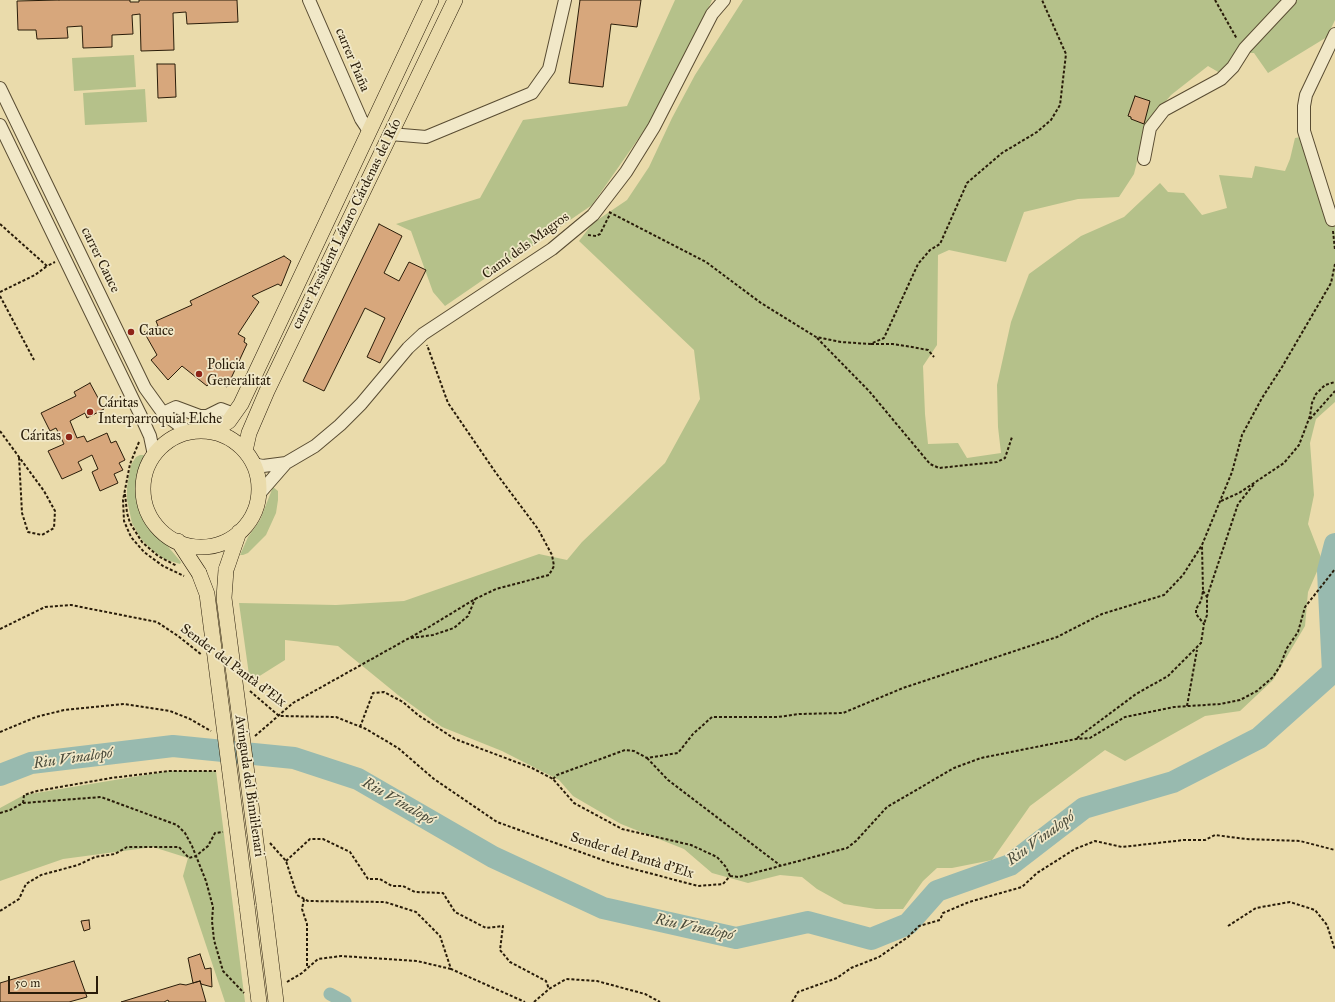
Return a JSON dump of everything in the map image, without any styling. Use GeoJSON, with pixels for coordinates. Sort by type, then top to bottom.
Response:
{"type":"FeatureCollection","features":[{"type":"Feature","properties":{"kind":"main road","name":"carrer President Lázaro Cárdenas del Río"},"geometry":{"type":"LineString","coordinates":[[213,432],[229,421],[234,414],[431,0]]}},
{"type":"Feature","properties":{"kind":"main road","name":"carrer President Lázaro Cárdenas del Río"},"geometry":{"type":"LineString","coordinates":[[245,451],[249,433],[264,398],[455,0]]}},
{"type":"Feature","properties":{"kind":"main road"},"geometry":{"type":"LineString","coordinates":[[188,432],[213,432],[231,439],[245,451],[257,474],[259,494],[252,515],[239,532],[224,542],[205,546],[187,545],[166,535],[149,514],[143,488],[145,474],[154,455],[166,443],[188,432]]}},
{"type":"Feature","properties":{"kind":"main road","name":"Avinguda del Bimil·lenari"},"geometry":{"type":"LineString","coordinates":[[239,532],[226,570],[224,598],[276,1002]]}},
{"type":"Feature","properties":{"kind":"main road","name":"Avinguda del Bimil·lenari"},"geometry":{"type":"LineString","coordinates":[[178,542],[194,575],[207,594],[259,1002]]}},
{"type":"Feature","properties":{"kind":"street","name":"carrer Piaña"},"geometry":{"type":"LineString","coordinates":[[309,0],[361,119],[369,131]]}},
{"type":"Feature","properties":{"kind":"street"},"geometry":{"type":"LineString","coordinates":[[390,134],[426,137],[532,93],[549,69],[565,0]]}},
{"type":"Feature","properties":{"kind":"street","name":"Camí dels Magros"},"geometry":{"type":"LineString","coordinates":[[259,494],[286,463],[315,446],[340,425],[361,404],[408,348],[423,334],[552,249],[593,215],[626,172],[654,127],[712,14],[724,0]]}},
{"type":"Feature","properties":{"kind":"street"},"geometry":{"type":"LineString","coordinates":[[1144,159],[1150,128],[1164,110],[1221,79],[1233,67],[1245,48],[1290,0]]}},
{"type":"Feature","properties":{"kind":"street"},"geometry":{"type":"LineString","coordinates":[[1332,220],[1304,131],[1304,106],[1306,95],[1335,34]]}},
{"type":"Feature","properties":{"kind":"street","name":"carrer Cauce"},"geometry":{"type":"LineString","coordinates":[[0,88],[145,388],[163,413],[188,432]]}},
{"type":"Feature","properties":{"kind":"street"},"geometry":{"type":"LineString","coordinates":[[0,125],[147,430],[154,455]]}},
{"type":"Feature","properties":{"kind":"street"},"geometry":{"type":"LineString","coordinates":[[163,413],[176,407],[200,416],[212,414],[225,409],[234,414]]}},
{"type":"Feature","properties":{"kind":"street","name":"Camí dels Magros"},"geometry":{"type":"LineString","coordinates":[[253,464],[263,466],[286,463]]}},
{"type":"Feature","properties":{"kind":"path"},"geometry":{"type":"LineString","coordinates":[[870,344],[884,338],[918,264],[930,250],[940,244],[967,183],[1002,153],[1037,132],[1051,120],[1060,105],[1066,54],[1042,0]]}},
{"type":"Feature","properties":{"kind":"path"},"geometry":{"type":"LineString","coordinates":[[1215,0],[1237,40],[1245,48]]}},
{"type":"Feature","properties":{"kind":"path"},"geometry":{"type":"LineString","coordinates":[[599,207],[630,224],[682,248],[706,262],[761,304],[816,337],[869,391],[930,464],[939,468],[997,462],[1006,458],[1012,437]]}},
{"type":"Feature","properties":{"kind":"path"},"geometry":{"type":"LineString","coordinates":[[1332,220],[1335,250]]}},
{"type":"Feature","properties":{"kind":"path"},"geometry":{"type":"LineString","coordinates":[[0,224],[47,266]]}},
{"type":"Feature","properties":{"kind":"path"},"geometry":{"type":"LineString","coordinates":[[0,292],[36,275],[47,266],[65,258]]}},
{"type":"Feature","properties":{"kind":"path"},"geometry":{"type":"LineString","coordinates":[[647,758],[678,753],[692,734],[712,717],[778,717],[799,714],[843,713],[903,688],[1057,636],[1102,614],[1164,595],[1183,574],[1202,545],[1232,472],[1242,435],[1262,398],[1282,367],[1331,282],[1335,264]]}},
{"type":"Feature","properties":{"kind":"path"},"geometry":{"type":"LineString","coordinates":[[0,296],[34,360]]}},
{"type":"Feature","properties":{"kind":"path"},"geometry":{"type":"LineString","coordinates":[[253,737],[293,703],[410,638],[475,599],[496,589],[549,575],[554,566],[552,555],[538,529],[496,473],[448,403],[423,334]]}},
{"type":"Feature","properties":{"kind":"path"},"geometry":{"type":"LineString","coordinates":[[816,337],[841,342],[893,344],[912,347],[928,350],[934,357]]}},
{"type":"Feature","properties":{"kind":"path"},"geometry":{"type":"LineString","coordinates":[[1220,501],[1239,493],[1284,462],[1298,445],[1309,419],[1312,403],[1316,394],[1324,385],[1335,382]]}},
{"type":"Feature","properties":{"kind":"path"},"geometry":{"type":"LineString","coordinates":[[1309,419],[1335,391]]}},
{"type":"Feature","properties":{"kind":"path"},"geometry":{"type":"LineString","coordinates":[[0,431],[44,491],[55,510],[54,528],[42,535],[28,532],[22,513],[19,457]]}},
{"type":"Feature","properties":{"kind":"path"},"geometry":{"type":"LineString","coordinates":[[137,435],[139,442],[130,464],[122,505],[123,513],[132,537],[151,558],[167,568],[194,575]]}},
{"type":"Feature","properties":{"kind":"path"},"geometry":{"type":"LineString","coordinates":[[1076,739],[1136,694],[1168,676],[1201,643],[1207,615],[1207,597],[1238,504],[1256,481]]}},
{"type":"Feature","properties":{"kind":"path"},"geometry":{"type":"LineString","coordinates":[[125,491],[127,513],[142,542],[158,556],[180,567]]}},
{"type":"Feature","properties":{"kind":"path"},"geometry":{"type":"LineString","coordinates":[[1202,545],[1203,591],[1201,601],[1196,609],[1196,614],[1204,624]]}},
{"type":"Feature","properties":{"kind":"path","name":"Sender del Pantà d'Elx"},"geometry":{"type":"LineString","coordinates":[[248,690],[279,716],[336,717],[360,727],[398,748],[434,779],[497,822],[611,863],[698,886],[723,884],[730,876],[740,877],[847,848],[856,841],[888,807],[954,768],[981,758],[1076,739],[1090,738],[1125,716],[1186,706],[1198,707],[1220,704],[1240,700],[1257,692],[1273,677],[1280,666],[1288,648],[1298,632],[1305,607],[1335,569]]}},
{"type":"Feature","properties":{"kind":"path"},"geometry":{"type":"LineString","coordinates":[[1203,591],[1207,597]]}},
{"type":"Feature","properties":{"kind":"path"},"geometry":{"type":"LineString","coordinates":[[410,638],[433,635],[454,628],[468,616],[475,599]]}},
{"type":"Feature","properties":{"kind":"path","name":"Sender del Pantà d'Elx"},"geometry":{"type":"LineString","coordinates":[[0,629],[45,607],[71,605],[157,622],[178,636],[205,658]]}},
{"type":"Feature","properties":{"kind":"path"},"geometry":{"type":"LineString","coordinates":[[1186,706],[1197,648]]}},
{"type":"Feature","properties":{"kind":"path"},"geometry":{"type":"LineString","coordinates":[[360,727],[373,693],[384,692],[402,702],[418,715],[455,739],[532,768],[553,779],[574,803],[622,829],[691,845],[717,858],[726,867],[730,876]]}},
{"type":"Feature","properties":{"kind":"path"},"geometry":{"type":"LineString","coordinates":[[0,732],[36,717],[64,710],[124,704],[170,711],[190,719],[211,731]]}},
{"type":"Feature","properties":{"kind":"path"},"geometry":{"type":"LineString","coordinates":[[553,779],[557,774],[625,750],[634,751],[647,758],[668,780],[781,866]]}},
{"type":"Feature","properties":{"kind":"path"},"geometry":{"type":"LineString","coordinates":[[23,803],[24,795],[37,791],[111,778],[169,771],[216,771]]}},
{"type":"Feature","properties":{"kind":"path"},"geometry":{"type":"LineString","coordinates":[[0,813],[23,803],[101,797],[177,825],[185,833],[204,875],[213,907],[212,921],[214,940],[223,971],[244,993]]}},
{"type":"Feature","properties":{"kind":"path"},"geometry":{"type":"LineString","coordinates":[[0,911],[19,899],[26,884],[41,875],[78,866],[95,857],[114,854],[127,847],[179,847],[189,858],[196,856],[208,846],[215,833],[223,832]]}},
{"type":"Feature","properties":{"kind":"path"},"geometry":{"type":"LineString","coordinates":[[792,1002],[798,992],[837,978],[851,968],[879,957],[908,937],[919,926],[940,920],[943,913],[969,902],[1022,887],[1037,873],[1075,849],[1095,841],[1122,847],[1184,840],[1205,840],[1215,835],[1246,839],[1300,841],[1335,850]]}},
{"type":"Feature","properties":{"kind":"path"},"geometry":{"type":"LineString","coordinates":[[286,861],[310,839],[323,839],[350,852],[368,879],[380,879],[392,886],[403,886],[415,892],[443,893],[455,912],[486,928],[503,926],[500,950],[510,962],[546,981],[549,990]]}},
{"type":"Feature","properties":{"kind":"path"},"geometry":{"type":"LineString","coordinates":[[268,840],[286,861],[297,895],[308,901],[385,902],[416,912],[440,936],[451,969]]}},
{"type":"Feature","properties":{"kind":"path"},"geometry":{"type":"LineString","coordinates":[[304,899],[302,909],[307,924],[307,969]]}},
{"type":"Feature","properties":{"kind":"path"},"geometry":{"type":"LineString","coordinates":[[1228,926],[1256,908],[1290,902],[1315,910],[1327,926],[1335,950]]}},
{"type":"Feature","properties":{"kind":"path"},"geometry":{"type":"LineString","coordinates":[[284,983],[307,969],[318,959],[341,956],[417,961],[451,969],[510,994],[523,1002]]}},
{"type":"Feature","properties":{"kind":"path"},"geometry":{"type":"LineString","coordinates":[[534,1002],[566,979],[597,981],[645,994],[660,1002]]}},
{"type":"Feature","properties":{"kind":"green space"},"geometry":{"type":"Polygon","coordinates":[[[675,0],[712,0],[673,89],[592,205],[445,306],[433,292],[411,231],[396,224],[480,198],[523,120],[627,106],[675,0]]]}},
{"type":"Feature","properties":{"kind":"green space"},"geometry":{"type":"Polygon","coordinates":[[[743,0],[1335,0],[1335,20],[1327,37],[1268,73],[1254,53],[1236,53],[1234,60],[1220,73],[1208,66],[1171,95],[1146,125],[1134,174],[1119,197],[1078,199],[1024,212],[1006,262],[949,250],[938,255],[937,345],[923,366],[928,444],[958,443],[967,458],[1001,453],[998,427],[997,385],[1011,322],[1029,274],[1081,236],[1124,217],[1160,183],[1168,192],[1184,193],[1202,215],[1227,208],[1219,175],[1252,178],[1255,166],[1285,171],[1290,159],[1295,138],[1312,135],[1317,159],[1335,207],[1335,402],[1316,419],[1310,443],[1314,495],[1308,524],[1322,560],[1308,592],[1305,626],[1273,680],[1240,711],[1205,716],[1125,761],[1105,750],[1030,806],[992,860],[952,868],[937,868],[923,881],[903,909],[876,909],[844,904],[817,889],[802,877],[780,875],[748,883],[712,873],[684,849],[621,824],[573,796],[559,780],[502,751],[442,727],[398,695],[338,646],[285,640],[285,660],[250,682],[239,603],[336,605],[404,601],[539,554],[567,560],[582,542],[665,463],[700,399],[694,350],[579,241],[593,223],[627,200],[649,167],[672,118],[695,75],[743,0]]]}},
{"type":"Feature","properties":{"kind":"green space"},"geometry":{"type":"Polygon","coordinates":[[[134,55],[136,87],[74,91],[72,58],[134,55]]]}},
{"type":"Feature","properties":{"kind":"green space"},"geometry":{"type":"Polygon","coordinates":[[[145,89],[147,122],[85,125],[83,93],[145,89]]]}},
{"type":"Feature","properties":{"kind":"green space"},"geometry":{"type":"Polygon","coordinates":[[[144,455],[136,482],[138,505],[149,527],[181,562],[180,564],[164,559],[152,550],[141,539],[132,523],[127,500],[127,487],[131,465],[136,457],[144,455]]]}},
{"type":"Feature","properties":{"kind":"green space"},"geometry":{"type":"Polygon","coordinates":[[[273,487],[278,491],[278,500],[276,513],[266,535],[248,553],[240,555],[248,537],[260,520],[273,487]]]}},
{"type":"Feature","properties":{"kind":"green space"},"geometry":{"type":"Polygon","coordinates":[[[169,771],[216,771],[245,1002],[225,1002],[183,876],[188,858],[153,847],[63,859],[0,881],[0,808],[24,795],[169,771]]]}},
{"type":"Feature","properties":{"kind":"building"},"geometry":{"type":"Polygon","coordinates":[[[130,0],[130,2],[139,2],[139,0],[237,0],[238,22],[187,24],[186,12],[173,13],[174,50],[141,51],[140,14],[132,15],[133,34],[112,35],[112,47],[83,48],[82,26],[67,27],[68,38],[37,39],[36,30],[18,30],[17,1],[130,0]]]}},
{"type":"Feature","properties":{"kind":"building"},"geometry":{"type":"Polygon","coordinates":[[[580,0],[641,0],[637,27],[611,24],[603,87],[569,83],[580,0]]]}},
{"type":"Feature","properties":{"kind":"building"},"geometry":{"type":"Polygon","coordinates":[[[157,64],[175,64],[176,97],[158,98],[157,64]]]}},
{"type":"Feature","properties":{"kind":"building"},"geometry":{"type":"Polygon","coordinates":[[[1135,96],[1150,101],[1144,124],[1131,119],[1131,117],[1128,116],[1135,96]]]}},
{"type":"Feature","properties":{"kind":"building"},"geometry":{"type":"Polygon","coordinates":[[[379,224],[402,236],[384,273],[399,281],[409,262],[426,270],[380,363],[367,357],[385,318],[365,308],[324,391],[303,381],[379,224]]]}},
{"type":"Feature","properties":{"kind":"building"},"geometry":{"type":"Polygon","coordinates":[[[284,256],[291,261],[281,286],[278,284],[252,296],[259,302],[238,334],[245,338],[244,342],[247,344],[227,387],[212,379],[207,386],[182,366],[168,380],[151,360],[157,355],[144,332],[158,326],[156,321],[192,305],[190,301],[284,256]]]}},
{"type":"Feature","properties":{"kind":"building","name":"Cáritas"},"geometry":{"type":"Polygon","coordinates":[[[90,383],[104,409],[87,418],[85,413],[70,421],[77,438],[84,436],[87,442],[107,433],[111,443],[116,441],[125,460],[119,463],[123,470],[114,474],[118,483],[100,491],[92,472],[98,469],[92,455],[78,462],[82,470],[62,479],[48,451],[64,444],[56,428],[50,431],[41,413],[76,396],[74,392],[90,383]]]}},
{"type":"Feature","properties":{"kind":"building"},"geometry":{"type":"Polygon","coordinates":[[[89,920],[90,929],[84,931],[81,921],[89,920]]]}},
{"type":"Feature","properties":{"kind":"building"},"geometry":{"type":"Polygon","coordinates":[[[200,954],[205,969],[211,968],[212,987],[201,984],[200,981],[193,983],[188,958],[200,954]]]}},
{"type":"Feature","properties":{"kind":"building"},"geometry":{"type":"Polygon","coordinates":[[[74,961],[87,997],[69,1002],[0,1002],[0,983],[74,961]]]}},
{"type":"Feature","properties":{"kind":"building"},"geometry":{"type":"Polygon","coordinates":[[[200,981],[206,1002],[169,1002],[168,1000],[164,1002],[121,1002],[180,984],[186,985],[200,981]]]}},
{"type":"Feature","properties":{"kind":"waterway","name":"Riu Vinalopó"},"geometry":{"type":"LineString","coordinates":[[0,775],[31,763],[173,746],[294,758],[358,779],[493,857],[603,908],[736,938],[808,922],[871,939],[908,924],[937,891],[1010,865],[1084,808],[1173,782],[1259,738],[1333,672],[1328,571],[1335,544]]}},
{"type":"Feature","properties":{"kind":"waterway"},"geometry":{"type":"LineString","coordinates":[[330,994],[345,1002]]}},
{"type":"Feature","properties":{"kind":"place","name":"Cauce"},"geometry":{"type":"Point","coordinates":[131,332]}},
{"type":"Feature","properties":{"kind":"place","name":"Policia Generalitat"},"geometry":{"type":"Point","coordinates":[199,374]}},
{"type":"Feature","properties":{"kind":"place","name":"Cáritas Interparroquial Elche"},"geometry":{"type":"Point","coordinates":[90,412]}},
{"type":"Feature","properties":{"kind":"place","name":"Cáritas"},"geometry":{"type":"Point","coordinates":[69,437]}}]}
